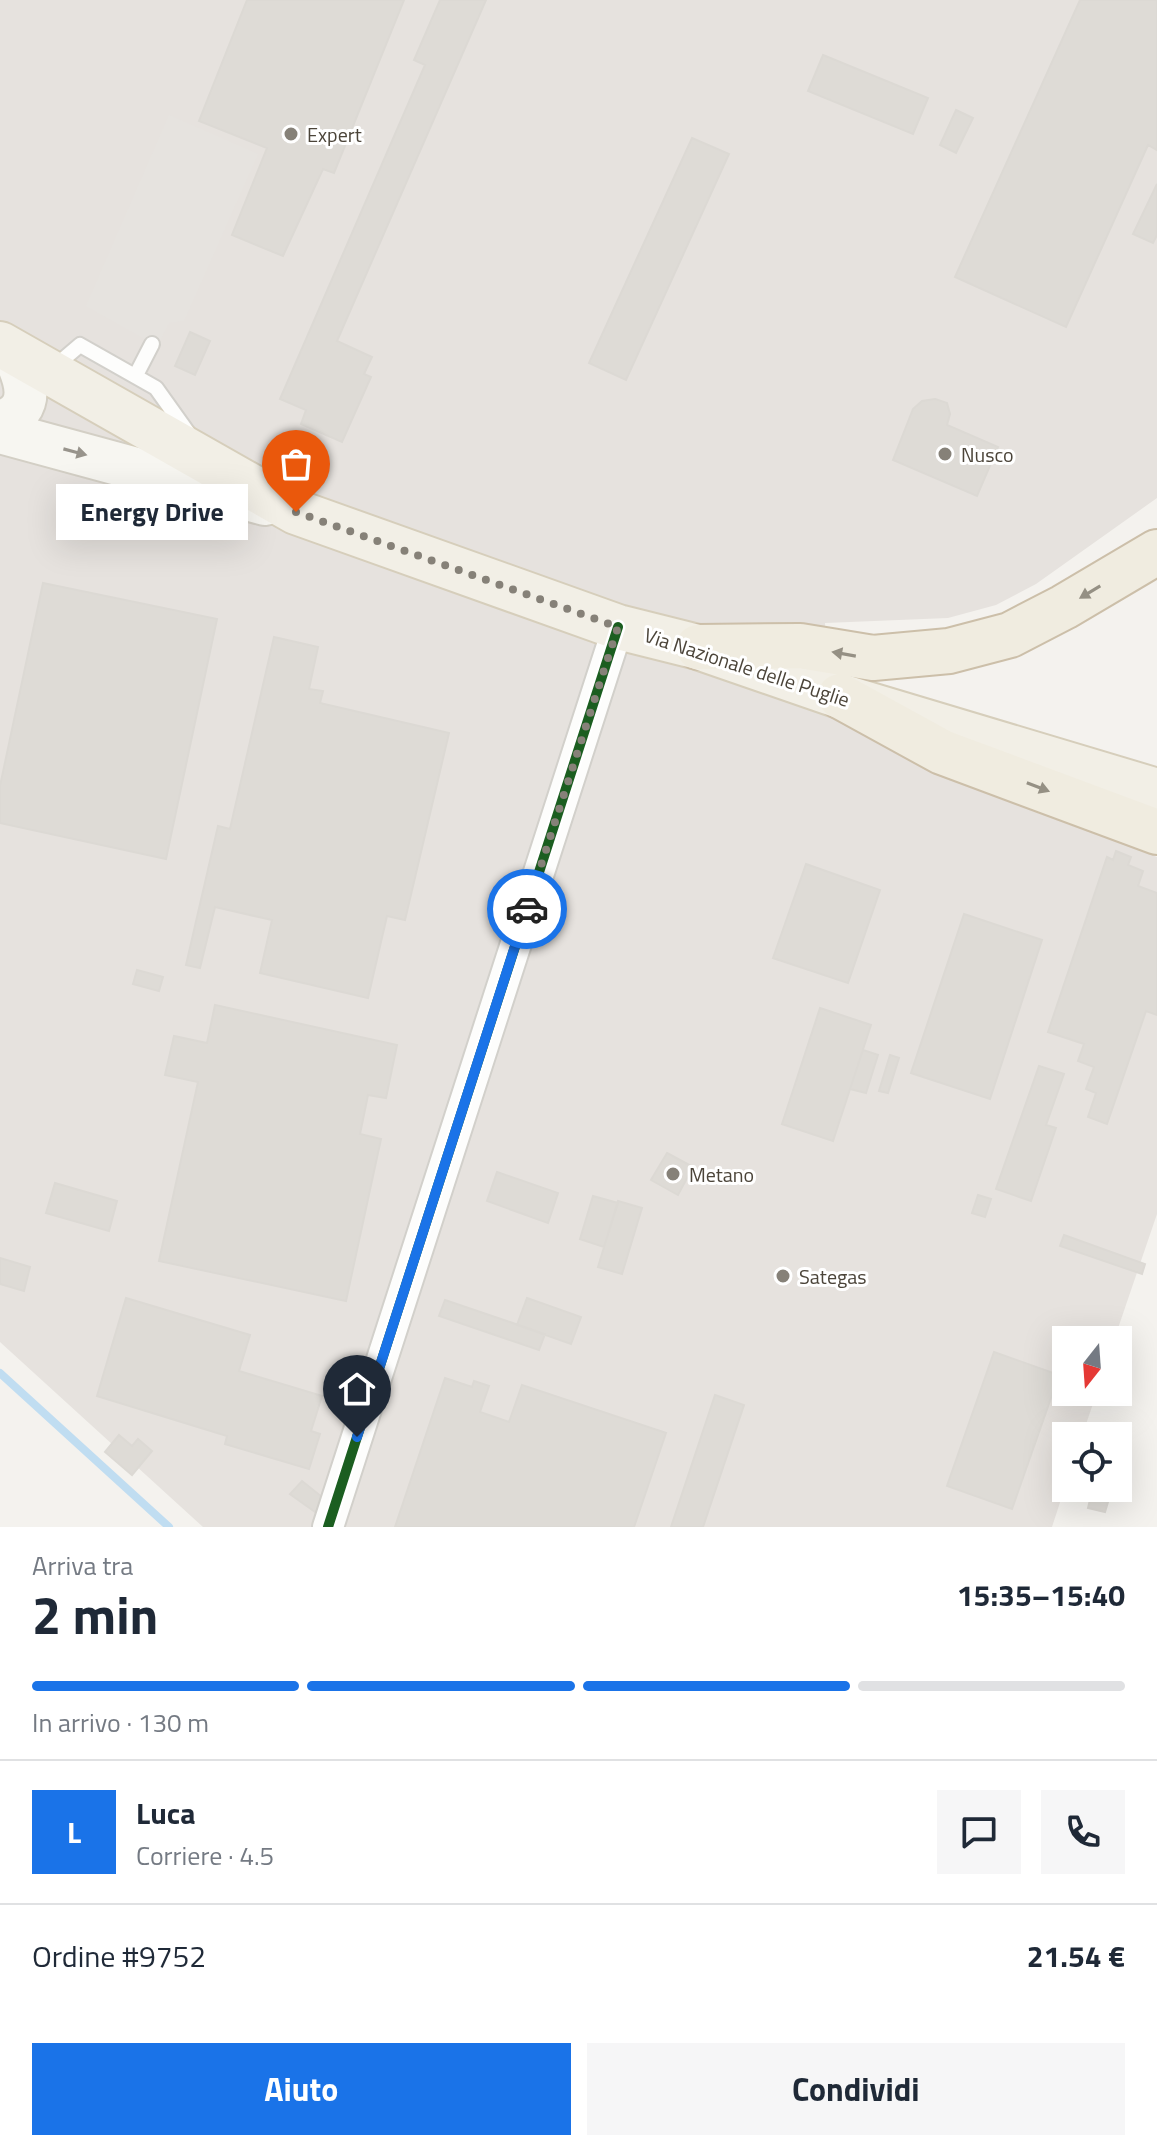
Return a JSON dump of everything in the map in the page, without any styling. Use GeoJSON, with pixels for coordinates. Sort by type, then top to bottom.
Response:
{"type":"FeatureCollection","features":[{"type":"Feature","properties":{"kind":"highway"},"geometry":{"type":"LineString","coordinates":[[698,647],[800,646],[873,658],[949,651],[1010,635],[1157,552]]}},
{"type":"Feature","properties":{"kind":"highway"},"geometry":{"type":"LineString","coordinates":[[840,696],[942,752],[1157,832]]}},
{"type":"Feature","properties":{"kind":"main road"},"geometry":{"type":"LineString","coordinates":[[0,422],[18,411],[26,396],[26,379],[20,356]]}},
{"type":"Feature","properties":{"kind":"main road","name":"Via Nazionale delle Puglie"},"geometry":{"type":"LineString","coordinates":[[20,356],[296,512]]}},
{"type":"Feature","properties":{"kind":"main road","name":"Via Nazionale delle Puglie"},"geometry":{"type":"LineString","coordinates":[[0,432],[296,512],[618,627],[698,647],[840,696],[1157,791]]}},
{"type":"Feature","properties":{"kind":"street"},"geometry":{"type":"LineString","coordinates":[[328,1527],[618,627]]}},
{"type":"Feature","properties":{"kind":"lane"},"geometry":{"type":"LineString","coordinates":[[136,375],[152,344]]}},
{"type":"Feature","properties":{"kind":"lane"},"geometry":{"type":"LineString","coordinates":[[20,356],[80,345],[136,375],[156,388],[210,463]]}},
{"type":"Feature","properties":{"kind":"shaded area"},"geometry":{"type":"Polygon","coordinates":[[[0,0],[1157,0],[1157,498],[1036,584],[996,605],[948,618],[825,623],[828,712],[938,766],[1157,857],[1157,1214],[1119,1326],[1052,1326],[1052,1406],[1092,1406],[1087,1422],[1052,1422],[1052,1502],[1060,1502],[1052,1527],[203,1527],[0,1342],[0,0]]]}},
{"type":"Feature","properties":{"kind":"shaded area"},"geometry":{"type":"Polygon","coordinates":[[[169,115],[258,154],[184,321],[169,323],[157,346],[86,306],[169,115]]]}},
{"type":"Feature","properties":{"kind":"building","name":"Expert"},"geometry":{"type":"Polygon","coordinates":[[[247,0],[404,0],[334,173],[323,169],[283,256],[232,235],[267,148],[199,121],[247,0]]]}},
{"type":"Feature","properties":{"kind":"building"},"geometry":{"type":"Polygon","coordinates":[[[440,0],[486,0],[337,341],[372,357],[364,374],[371,377],[342,442],[301,424],[306,410],[280,399],[425,65],[414,60],[440,0]]]}},
{"type":"Feature","properties":{"kind":"building"},"geometry":{"type":"Polygon","coordinates":[[[1080,0],[1157,0],[1157,150],[1148,145],[1066,327],[955,277],[1080,0]]]}},
{"type":"Feature","properties":{"kind":"building"},"geometry":{"type":"Polygon","coordinates":[[[823,55],[928,98],[913,134],[808,91],[823,55]]]}},
{"type":"Feature","properties":{"kind":"building"},"geometry":{"type":"Polygon","coordinates":[[[956,110],[973,118],[956,153],[940,145],[956,110]]]}},
{"type":"Feature","properties":{"kind":"building"},"geometry":{"type":"Polygon","coordinates":[[[692,138],[729,154],[626,380],[589,363],[692,138]]]}},
{"type":"Feature","properties":{"kind":"building"},"geometry":{"type":"Polygon","coordinates":[[[1157,184],[1157,235],[1153,243],[1133,234],[1157,184]]]}},
{"type":"Feature","properties":{"kind":"building"},"geometry":{"type":"Polygon","coordinates":[[[190,332],[210,341],[195,375],[175,366],[190,332]]]}},
{"type":"Feature","properties":{"kind":"building","name":"Nusco"},"geometry":{"type":"Polygon","coordinates":[[[935,399],[947,403],[950,414],[947,425],[998,447],[977,496],[893,460],[913,409],[922,401],[935,399]]]}},
{"type":"Feature","properties":{"kind":"building"},"geometry":{"type":"Polygon","coordinates":[[[43,583],[217,619],[166,859],[0,823],[0,786],[43,583]]]}},
{"type":"Feature","properties":{"kind":"building"},"geometry":{"type":"Polygon","coordinates":[[[274,637],[318,647],[309,689],[323,691],[320,703],[449,733],[405,920],[387,916],[368,998],[260,973],[272,920],[215,907],[200,968],[186,965],[218,826],[230,829],[274,637]]]}},
{"type":"Feature","properties":{"kind":"building"},"geometry":{"type":"Polygon","coordinates":[[[1116,851],[1131,857],[1128,865],[1143,871],[1138,886],[1157,893],[1157,1015],[1146,1011],[1107,1124],[1088,1117],[1096,1093],[1086,1089],[1094,1067],[1078,1061],[1084,1044],[1048,1032],[1107,857],[1113,860],[1116,851]]]}},
{"type":"Feature","properties":{"kind":"building"},"geometry":{"type":"Polygon","coordinates":[[[806,864],[880,890],[848,983],[773,958],[806,864]]]}},
{"type":"Feature","properties":{"kind":"building"},"geometry":{"type":"Polygon","coordinates":[[[964,914],[1042,940],[990,1099],[911,1073],[964,914]]]}},
{"type":"Feature","properties":{"kind":"building"},"geometry":{"type":"Polygon","coordinates":[[[137,970],[163,977],[159,991],[133,984],[137,970]]]}},
{"type":"Feature","properties":{"kind":"building"},"geometry":{"type":"Polygon","coordinates":[[[215,1005],[397,1045],[386,1098],[368,1095],[360,1134],[381,1139],[346,1301],[159,1261],[198,1082],[165,1075],[174,1036],[207,1043],[215,1005]]]}},
{"type":"Feature","properties":{"kind":"building"},"geometry":{"type":"Polygon","coordinates":[[[820,1008],[871,1025],[833,1141],[782,1124],[820,1008]]]}},
{"type":"Feature","properties":{"kind":"building"},"geometry":{"type":"Polygon","coordinates":[[[863,1050],[878,1055],[866,1093],[850,1089],[863,1050]]]}},
{"type":"Feature","properties":{"kind":"building"},"geometry":{"type":"Polygon","coordinates":[[[890,1055],[899,1058],[888,1093],[879,1091],[890,1055]]]}},
{"type":"Feature","properties":{"kind":"building"},"geometry":{"type":"Polygon","coordinates":[[[1039,1066],[1064,1074],[1046,1125],[1056,1128],[1031,1201],[996,1189],[1039,1066]]]}},
{"type":"Feature","properties":{"kind":"building"},"geometry":{"type":"Polygon","coordinates":[[[667,1153],[693,1167],[678,1195],[651,1180],[667,1153]]]}},
{"type":"Feature","properties":{"kind":"building"},"geometry":{"type":"Polygon","coordinates":[[[497,1172],[558,1193],[548,1223],[487,1201],[497,1172]]]}},
{"type":"Feature","properties":{"kind":"building"},"geometry":{"type":"Polygon","coordinates":[[[55,1183],[117,1201],[109,1231],[46,1213],[55,1183]]]}},
{"type":"Feature","properties":{"kind":"building"},"geometry":{"type":"Polygon","coordinates":[[[978,1195],[991,1199],[985,1217],[972,1213],[978,1195]]]}},
{"type":"Feature","properties":{"kind":"building"},"geometry":{"type":"Polygon","coordinates":[[[593,1196],[618,1203],[604,1247],[580,1239],[593,1196]]]}},
{"type":"Feature","properties":{"kind":"building"},"geometry":{"type":"Polygon","coordinates":[[[618,1201],[642,1208],[622,1274],[598,1267],[618,1201]]]}},
{"type":"Feature","properties":{"kind":"building"},"geometry":{"type":"Polygon","coordinates":[[[1064,1235],[1145,1264],[1142,1274],[1060,1246],[1064,1235]]]}},
{"type":"Feature","properties":{"kind":"building"},"geometry":{"type":"Polygon","coordinates":[[[0,1258],[30,1267],[24,1291],[0,1284],[0,1258]]]}},
{"type":"Feature","properties":{"kind":"building"},"geometry":{"type":"Polygon","coordinates":[[[126,1298],[250,1335],[239,1371],[322,1396],[311,1431],[320,1434],[309,1469],[225,1444],[227,1436],[97,1396],[126,1298]]]}},
{"type":"Feature","properties":{"kind":"building"},"geometry":{"type":"Polygon","coordinates":[[[527,1298],[581,1317],[571,1344],[517,1325],[527,1298]]]}},
{"type":"Feature","properties":{"kind":"building"},"geometry":{"type":"Polygon","coordinates":[[[445,1300],[545,1334],[539,1350],[439,1316],[445,1300]]]}},
{"type":"Feature","properties":{"kind":"building"},"geometry":{"type":"Polygon","coordinates":[[[994,1352],[1052,1373],[1052,1395],[1012,1509],[947,1486],[994,1352]]]}},
{"type":"Feature","properties":{"kind":"building"},"geometry":{"type":"Polygon","coordinates":[[[445,1378],[472,1387],[474,1381],[489,1386],[480,1412],[509,1422],[522,1385],[666,1433],[634,1527],[395,1527],[445,1378]]]}},
{"type":"Feature","properties":{"kind":"building"},"geometry":{"type":"Polygon","coordinates":[[[715,1395],[744,1405],[703,1527],[671,1527],[715,1395]]]}},
{"type":"Feature","properties":{"kind":"building"},"geometry":{"type":"Polygon","coordinates":[[[119,1435],[132,1446],[138,1439],[152,1451],[132,1475],[105,1452],[119,1435]]]}},
{"type":"Feature","properties":{"kind":"building"},"geometry":{"type":"Polygon","coordinates":[[[302,1481],[327,1501],[322,1517],[290,1494],[302,1481]]]}},
{"type":"Feature","properties":{"kind":"building"},"geometry":{"type":"Polygon","coordinates":[[[1090,1502],[1108,1502],[1105,1512],[1088,1508],[1090,1502]]]}},
{"type":"Feature","properties":{"kind":"waterway"},"geometry":{"type":"LineString","coordinates":[[0,1373],[169,1527]]}},
{"type":"Feature","properties":{"kind":"cycle path"},"geometry":{"type":"LineString","coordinates":[[328,1527],[618,627]]}},
{"type":"Feature","properties":{"kind":"way so far"},"geometry":{"type":"LineString","coordinates":[[296,512],[618,627],[527,909]]}},
{"type":"Feature","properties":{"kind":"place","name":"Expert"},"geometry":{"type":"Point","coordinates":[291,134]}},
{"type":"Feature","properties":{"kind":"place","name":"Nusco"},"geometry":{"type":"Point","coordinates":[945,454]}},
{"type":"Feature","properties":{"kind":"place","name":"Energy Drive"},"geometry":{"type":"Point","coordinates":[296,512]}},
{"type":"Feature","properties":{"kind":"place","name":"Metano"},"geometry":{"type":"Point","coordinates":[673,1174]}},
{"type":"Feature","properties":{"kind":"place","name":"Sategas"},"geometry":{"type":"Point","coordinates":[783,1276]}},
{"type":"Feature","properties":{"kind":"route"},"geometry":{"type":"LineString","coordinates":[[357,1437],[527,909]]}}]}
